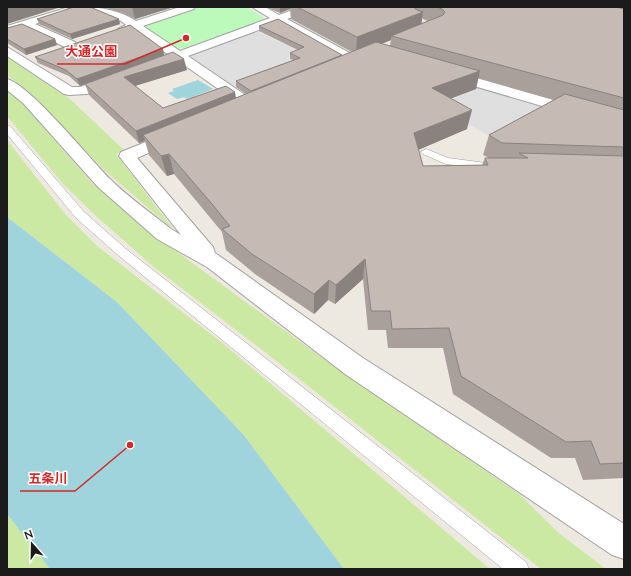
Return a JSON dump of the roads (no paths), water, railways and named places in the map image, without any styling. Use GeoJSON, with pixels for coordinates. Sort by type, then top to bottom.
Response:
{"type":"FeatureCollection","features":[{"type":"Feature","properties":{"kind":"street"},"geometry":{"type":"LineString","coordinates":[[7,30],[76,7]]}},
{"type":"Feature","properties":{"kind":"street"},"geometry":{"type":"LineString","coordinates":[[88,7],[125,19],[249,104]]}},
{"type":"Feature","properties":{"kind":"street"},"geometry":{"type":"LineString","coordinates":[[115,31],[135,26],[190,7]]}},
{"type":"Feature","properties":{"kind":"street"},"geometry":{"type":"LineString","coordinates":[[257,7],[355,61]]}},
{"type":"Feature","properties":{"kind":"street"},"geometry":{"type":"LineString","coordinates":[[142,69],[311,7]]}},
{"type":"Feature","properties":{"kind":"street"},"geometry":{"type":"LineString","coordinates":[[25,24],[71,45]]}},
{"type":"Feature","properties":{"kind":"street"},"geometry":{"type":"LineString","coordinates":[[58,50],[83,41]]}},
{"type":"Feature","properties":{"kind":"street"},"geometry":{"type":"LineString","coordinates":[[7,51],[69,91],[82,91],[127,75]]}},
{"type":"Feature","properties":{"kind":"street"},"geometry":{"type":"LineString","coordinates":[[340,67],[368,56]]}},
{"type":"Feature","properties":{"kind":"street"},"geometry":{"type":"LineString","coordinates":[[24,62],[38,57]]}},
{"type":"Feature","properties":{"kind":"street"},"geometry":{"type":"LineString","coordinates":[[436,70],[624,125]]}},
{"type":"Feature","properties":{"kind":"street"},"geometry":{"type":"LineString","coordinates":[[7,83],[28,100],[104,183],[164,234],[214,262],[354,366],[624,543]]}},
{"type":"Feature","properties":{"kind":"street"},"geometry":{"type":"LineString","coordinates":[[192,128],[127,156],[214,262]]}},
{"type":"Feature","properties":{"kind":"lane"},"geometry":{"type":"LineString","coordinates":[[7,128],[80,215],[117,247],[519,569]]}},
{"type":"Feature","properties":{"kind":"lane"},"geometry":{"type":"LineString","coordinates":[[426,152],[446,162],[506,168]]}},
{"type":"Feature","properties":{"kind":"water"},"geometry":{"type":"Polygon","coordinates":[[[198,80],[213,89],[187,99],[184,97],[177,99],[168,93],[174,91],[172,89],[198,80]]]}},
{"type":"Feature","properties":{"kind":"water"},"geometry":{"type":"Polygon","coordinates":[[[7,217],[117,302],[243,434],[344,569],[50,569],[7,514],[7,217]]]}},
{"type":"Feature","properties":{"kind":"place","name":"大通公園"},"geometry":{"type":"Point","coordinates":[186,38]}},
{"type":"Feature","properties":{"kind":"place","name":"五条川"},"geometry":{"type":"Point","coordinates":[130,445]}}]}
